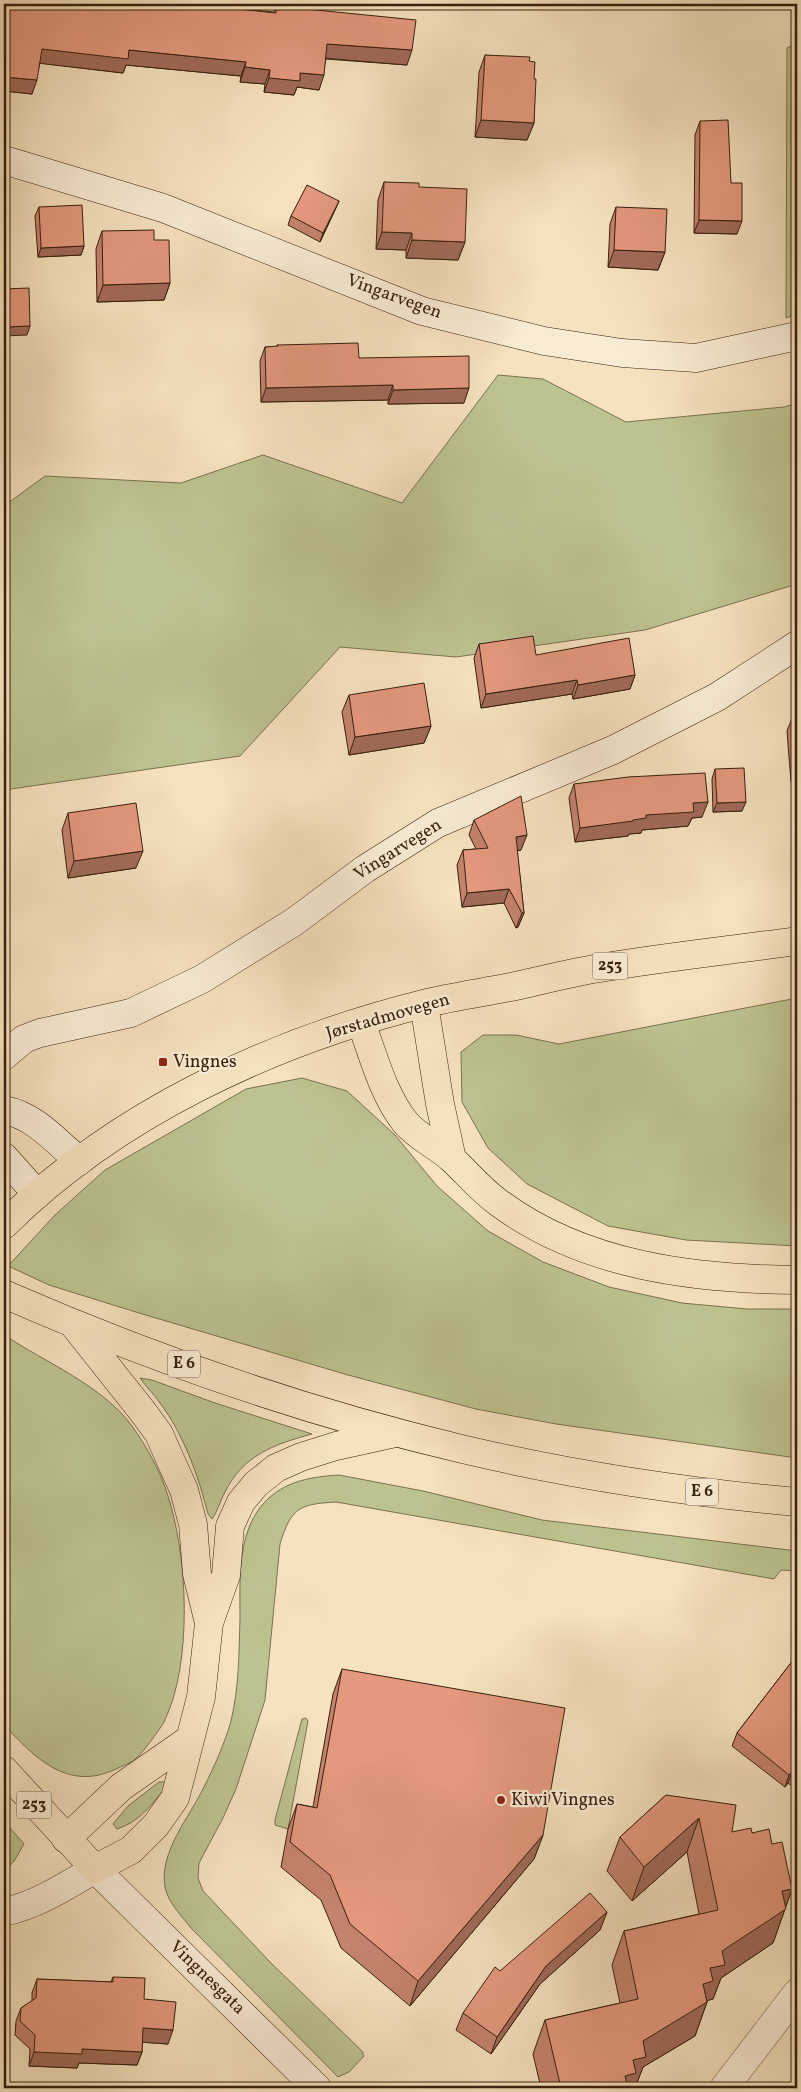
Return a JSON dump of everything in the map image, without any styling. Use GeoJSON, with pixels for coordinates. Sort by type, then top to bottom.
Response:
{"type":"FeatureCollection","features":[{"type":"Feature","properties":{"kind":"main road","name":"Jørstadmovegen"},"geometry":{"type":"LineString","coordinates":[[21,1209],[79,1161],[137,1122],[214,1079],[245,1064],[361,1022],[424,1004],[599,968],[797,941]]}},
{"type":"Feature","properties":{"kind":"main road"},"geometry":{"type":"LineString","coordinates":[[424,1004],[440,1104],[452,1159]]}},
{"type":"Feature","properties":{"kind":"main road"},"geometry":{"type":"LineString","coordinates":[[361,1022],[391,1099],[406,1124],[452,1159],[472,1181],[521,1219],[550,1235],[591,1251],[633,1263],[699,1274],[797,1280]]}},
{"type":"Feature","properties":{"kind":"main road","name":"E 6"},"geometry":{"type":"LineString","coordinates":[[4,1294],[74,1325],[245,1386],[399,1433],[463,1449],[624,1480],[706,1492],[797,1502]]}},
{"type":"Feature","properties":{"kind":"main road"},"geometry":{"type":"LineString","coordinates":[[74,1325],[159,1434],[170,1458],[184,1490],[193,1524],[197,1574],[209,1623]]}},
{"type":"Feature","properties":{"kind":"main road"},"geometry":{"type":"LineString","coordinates":[[95,1869],[132,1850],[156,1825],[175,1798],[197,1719],[209,1623],[226,1575],[230,1526],[241,1502],[256,1484],[276,1468],[301,1456],[336,1446],[399,1433]]}},
{"type":"Feature","properties":{"kind":"main road"},"geometry":{"type":"LineString","coordinates":[[66,1838],[121,1787],[190,1739]]}},
{"type":"Feature","properties":{"kind":"main road","name":"Vingnesgata"},"geometry":{"type":"LineString","coordinates":[[4,1770],[95,1869]]}},
{"type":"Feature","properties":{"kind":"street","name":"Vingarvegen"},"geometry":{"type":"LineString","coordinates":[[4,160],[163,208],[422,311],[544,342],[622,353],[696,358],[797,336]]}},
{"type":"Feature","properties":{"kind":"street","name":"Vingarvegen"},"geometry":{"type":"LineString","coordinates":[[4,1056],[24,1038],[131,1013],[202,979],[294,922],[365,869],[438,823],[613,750],[718,697],[797,645]]}},
{"type":"Feature","properties":{"kind":"street"},"geometry":{"type":"LineString","coordinates":[[4,1110],[25,1117],[42,1128],[79,1161]]}},
{"type":"Feature","properties":{"kind":"street"},"geometry":{"type":"LineString","coordinates":[[4,1156],[21,1209]]}},
{"type":"Feature","properties":{"kind":"street"},"geometry":{"type":"LineString","coordinates":[[4,1912],[44,1898],[95,1869]]}},
{"type":"Feature","properties":{"kind":"street","name":"Vingnesgata"},"geometry":{"type":"LineString","coordinates":[[95,1869],[317,2088]]}},
{"type":"Feature","properties":{"kind":"street"},"geometry":{"type":"LineString","coordinates":[[724,2088],[797,1993]]}},
{"type":"Feature","properties":{"kind":"green space"},"geometry":{"type":"Polygon","coordinates":[[[797,43],[797,314],[786,318],[787,48],[797,43]]]}},
{"type":"Feature","properties":{"kind":"green space"},"geometry":{"type":"Polygon","coordinates":[[[498,375],[543,379],[626,422],[784,407],[797,403],[797,584],[645,630],[456,657],[340,647],[240,756],[4,790],[4,506],[45,476],[181,483],[263,455],[402,503],[498,375]]]}},
{"type":"Feature","properties":{"kind":"green space"},"geometry":{"type":"Polygon","coordinates":[[[797,998],[797,1246],[686,1240],[608,1226],[527,1184],[488,1148],[462,1102],[461,1052],[483,1035],[516,1035],[559,1044],[797,998]]]}},
{"type":"Feature","properties":{"kind":"green space"},"geometry":{"type":"Polygon","coordinates":[[[302,1078],[347,1091],[395,1135],[437,1186],[488,1231],[543,1262],[609,1287],[682,1303],[747,1309],[797,1309],[797,1458],[556,1424],[476,1409],[348,1375],[139,1313],[49,1285],[8,1266],[55,1215],[105,1170],[246,1089],[302,1078]]]}},
{"type":"Feature","properties":{"kind":"green space"},"geometry":{"type":"Polygon","coordinates":[[[4,1335],[90,1387],[120,1412],[132,1426],[157,1467],[174,1518],[183,1577],[184,1609],[180,1670],[173,1698],[164,1722],[138,1757],[116,1769],[99,1775],[83,1776],[68,1774],[54,1768],[28,1749],[4,1725],[4,1335]]]}},
{"type":"Feature","properties":{"kind":"green space"},"geometry":{"type":"Polygon","coordinates":[[[140,1378],[152,1380],[215,1403],[312,1434],[273,1447],[251,1460],[232,1479],[212,1519],[208,1514],[200,1485],[176,1428],[169,1415],[140,1378]]]}},
{"type":"Feature","properties":{"kind":"green space"},"geometry":{"type":"Polygon","coordinates":[[[339,1475],[423,1491],[542,1520],[797,1551],[797,1571],[781,1570],[774,1579],[336,1502],[313,1504],[298,1510],[293,1515],[280,1544],[265,1700],[236,1789],[199,1863],[198,1878],[203,1891],[270,1962],[362,2051],[364,2056],[349,2072],[338,2077],[191,1928],[169,1898],[165,1887],[164,1874],[171,1848],[212,1771],[231,1721],[236,1696],[238,1670],[241,1562],[243,1548],[252,1521],[267,1500],[285,1487],[316,1477],[339,1475]]]}},
{"type":"Feature","properties":{"kind":"green space"},"geometry":{"type":"Polygon","coordinates":[[[306,1718],[308,1721],[288,1829],[275,1825],[275,1820],[302,1719],[306,1718]]]}},
{"type":"Feature","properties":{"kind":"green space"},"geometry":{"type":"Polygon","coordinates":[[[159,1782],[165,1782],[167,1786],[151,1805],[133,1822],[117,1829],[113,1824],[128,1806],[159,1782]]]}},
{"type":"Feature","properties":{"kind":"green space"},"geometry":{"type":"Polygon","coordinates":[[[4,1821],[24,1844],[14,1861],[4,1872],[4,1821]]]}},
{"type":"Feature","properties":{"kind":"building"},"geometry":{"type":"Polygon","coordinates":[[[4,4],[77,4],[97,6],[98,4],[201,4],[276,13],[276,6],[416,20],[412,50],[327,44],[324,75],[300,73],[300,81],[269,78],[270,70],[245,67],[246,62],[129,50],[128,59],[42,49],[37,80],[4,77],[4,4]]]}},
{"type":"Feature","properties":{"kind":"building"},"geometry":{"type":"Polygon","coordinates":[[[485,55],[530,57],[529,61],[535,62],[534,123],[481,120],[485,55]]]}},
{"type":"Feature","properties":{"kind":"building"},"geometry":{"type":"Polygon","coordinates":[[[728,120],[731,183],[742,183],[742,221],[699,220],[700,121],[728,120]]]}},
{"type":"Feature","properties":{"kind":"building"},"geometry":{"type":"Polygon","coordinates":[[[384,182],[419,183],[419,187],[467,189],[465,242],[412,240],[412,233],[382,232],[384,182]]]}},
{"type":"Feature","properties":{"kind":"building"},"geometry":{"type":"Polygon","coordinates":[[[307,185],[339,201],[323,233],[291,216],[307,185]]]}},
{"type":"Feature","properties":{"kind":"building"},"geometry":{"type":"Polygon","coordinates":[[[82,205],[84,246],[41,248],[39,207],[82,205]]]}},
{"type":"Feature","properties":{"kind":"building"},"geometry":{"type":"Polygon","coordinates":[[[616,207],[667,209],[665,252],[614,250],[616,207]]]}},
{"type":"Feature","properties":{"kind":"building"},"geometry":{"type":"Polygon","coordinates":[[[154,230],[154,240],[169,240],[170,283],[103,285],[102,231],[154,230]]]}},
{"type":"Feature","properties":{"kind":"building"},"geometry":{"type":"Polygon","coordinates":[[[29,288],[30,326],[5,327],[4,289],[29,288]]]}},
{"type":"Feature","properties":{"kind":"building"},"geometry":{"type":"Polygon","coordinates":[[[5,326],[7,383],[4,383],[5,326]]]}},
{"type":"Feature","properties":{"kind":"building"},"geometry":{"type":"Polygon","coordinates":[[[358,343],[359,358],[469,356],[469,388],[393,390],[393,385],[266,388],[265,347],[358,343]]]}},
{"type":"Feature","properties":{"kind":"building"},"geometry":{"type":"Polygon","coordinates":[[[533,636],[536,655],[629,638],[635,675],[578,685],[577,680],[486,694],[479,644],[533,636]]]}},
{"type":"Feature","properties":{"kind":"building"},"geometry":{"type":"Polygon","coordinates":[[[424,683],[431,726],[355,737],[349,695],[424,683]]]}},
{"type":"Feature","properties":{"kind":"building"},"geometry":{"type":"Polygon","coordinates":[[[794,713],[797,713],[797,761],[794,713]]]}},
{"type":"Feature","properties":{"kind":"building"},"geometry":{"type":"Polygon","coordinates":[[[744,768],[746,802],[717,803],[715,769],[744,768]]]}},
{"type":"Feature","properties":{"kind":"building"},"geometry":{"type":"Polygon","coordinates":[[[705,773],[708,802],[693,803],[694,812],[646,815],[646,818],[633,821],[580,828],[574,784],[628,777],[705,773]]]}},
{"type":"Feature","properties":{"kind":"building"},"geometry":{"type":"Polygon","coordinates":[[[521,796],[527,835],[516,837],[524,913],[522,913],[509,889],[467,893],[463,850],[488,848],[474,820],[521,796]]]}},
{"type":"Feature","properties":{"kind":"building"},"geometry":{"type":"Polygon","coordinates":[[[136,803],[143,851],[74,861],[68,813],[136,803]]]}},
{"type":"Feature","properties":{"kind":"building"},"geometry":{"type":"Polygon","coordinates":[[[797,1655],[797,1774],[793,1770],[789,1775],[737,1733],[797,1655]]]}},
{"type":"Feature","properties":{"kind":"building"},"geometry":{"type":"Polygon","coordinates":[[[342,1669],[565,1708],[543,1835],[418,1981],[350,1924],[330,1875],[290,1842],[297,1804],[317,1808],[342,1669]]]}},
{"type":"Feature","properties":{"kind":"building"},"geometry":{"type":"Polygon","coordinates":[[[666,1795],[736,1805],[732,1832],[751,1828],[752,1833],[769,1829],[772,1844],[782,1842],[792,1889],[782,1891],[786,1909],[722,1951],[725,1965],[710,1968],[713,1981],[703,1984],[707,2002],[643,2041],[646,2057],[633,2060],[636,2073],[625,2076],[628,2088],[561,2088],[545,2020],[638,1999],[624,1931],[718,1910],[699,1818],[644,1867],[620,1837],[666,1795]]]}},
{"type":"Feature","properties":{"kind":"building"},"geometry":{"type":"Polygon","coordinates":[[[590,1893],[607,1912],[546,1966],[497,2037],[463,2013],[495,1967],[500,1971],[590,1893]]]}},
{"type":"Feature","properties":{"kind":"building"},"geometry":{"type":"Polygon","coordinates":[[[113,1977],[145,1978],[144,1999],[176,2002],[173,2030],[143,2028],[142,2052],[82,2049],[82,2054],[34,2052],[35,2035],[20,2021],[21,2008],[36,1998],[37,1979],[113,1982],[113,1977]]]}},
{"type":"Feature","properties":{"kind":"place","name":"Vingnes"},"geometry":{"type":"Point","coordinates":[163,1062]}},
{"type":"Feature","properties":{"kind":"place","name":"Kiwi Vingnes"},"geometry":{"type":"Point","coordinates":[501,1800]}}]}
